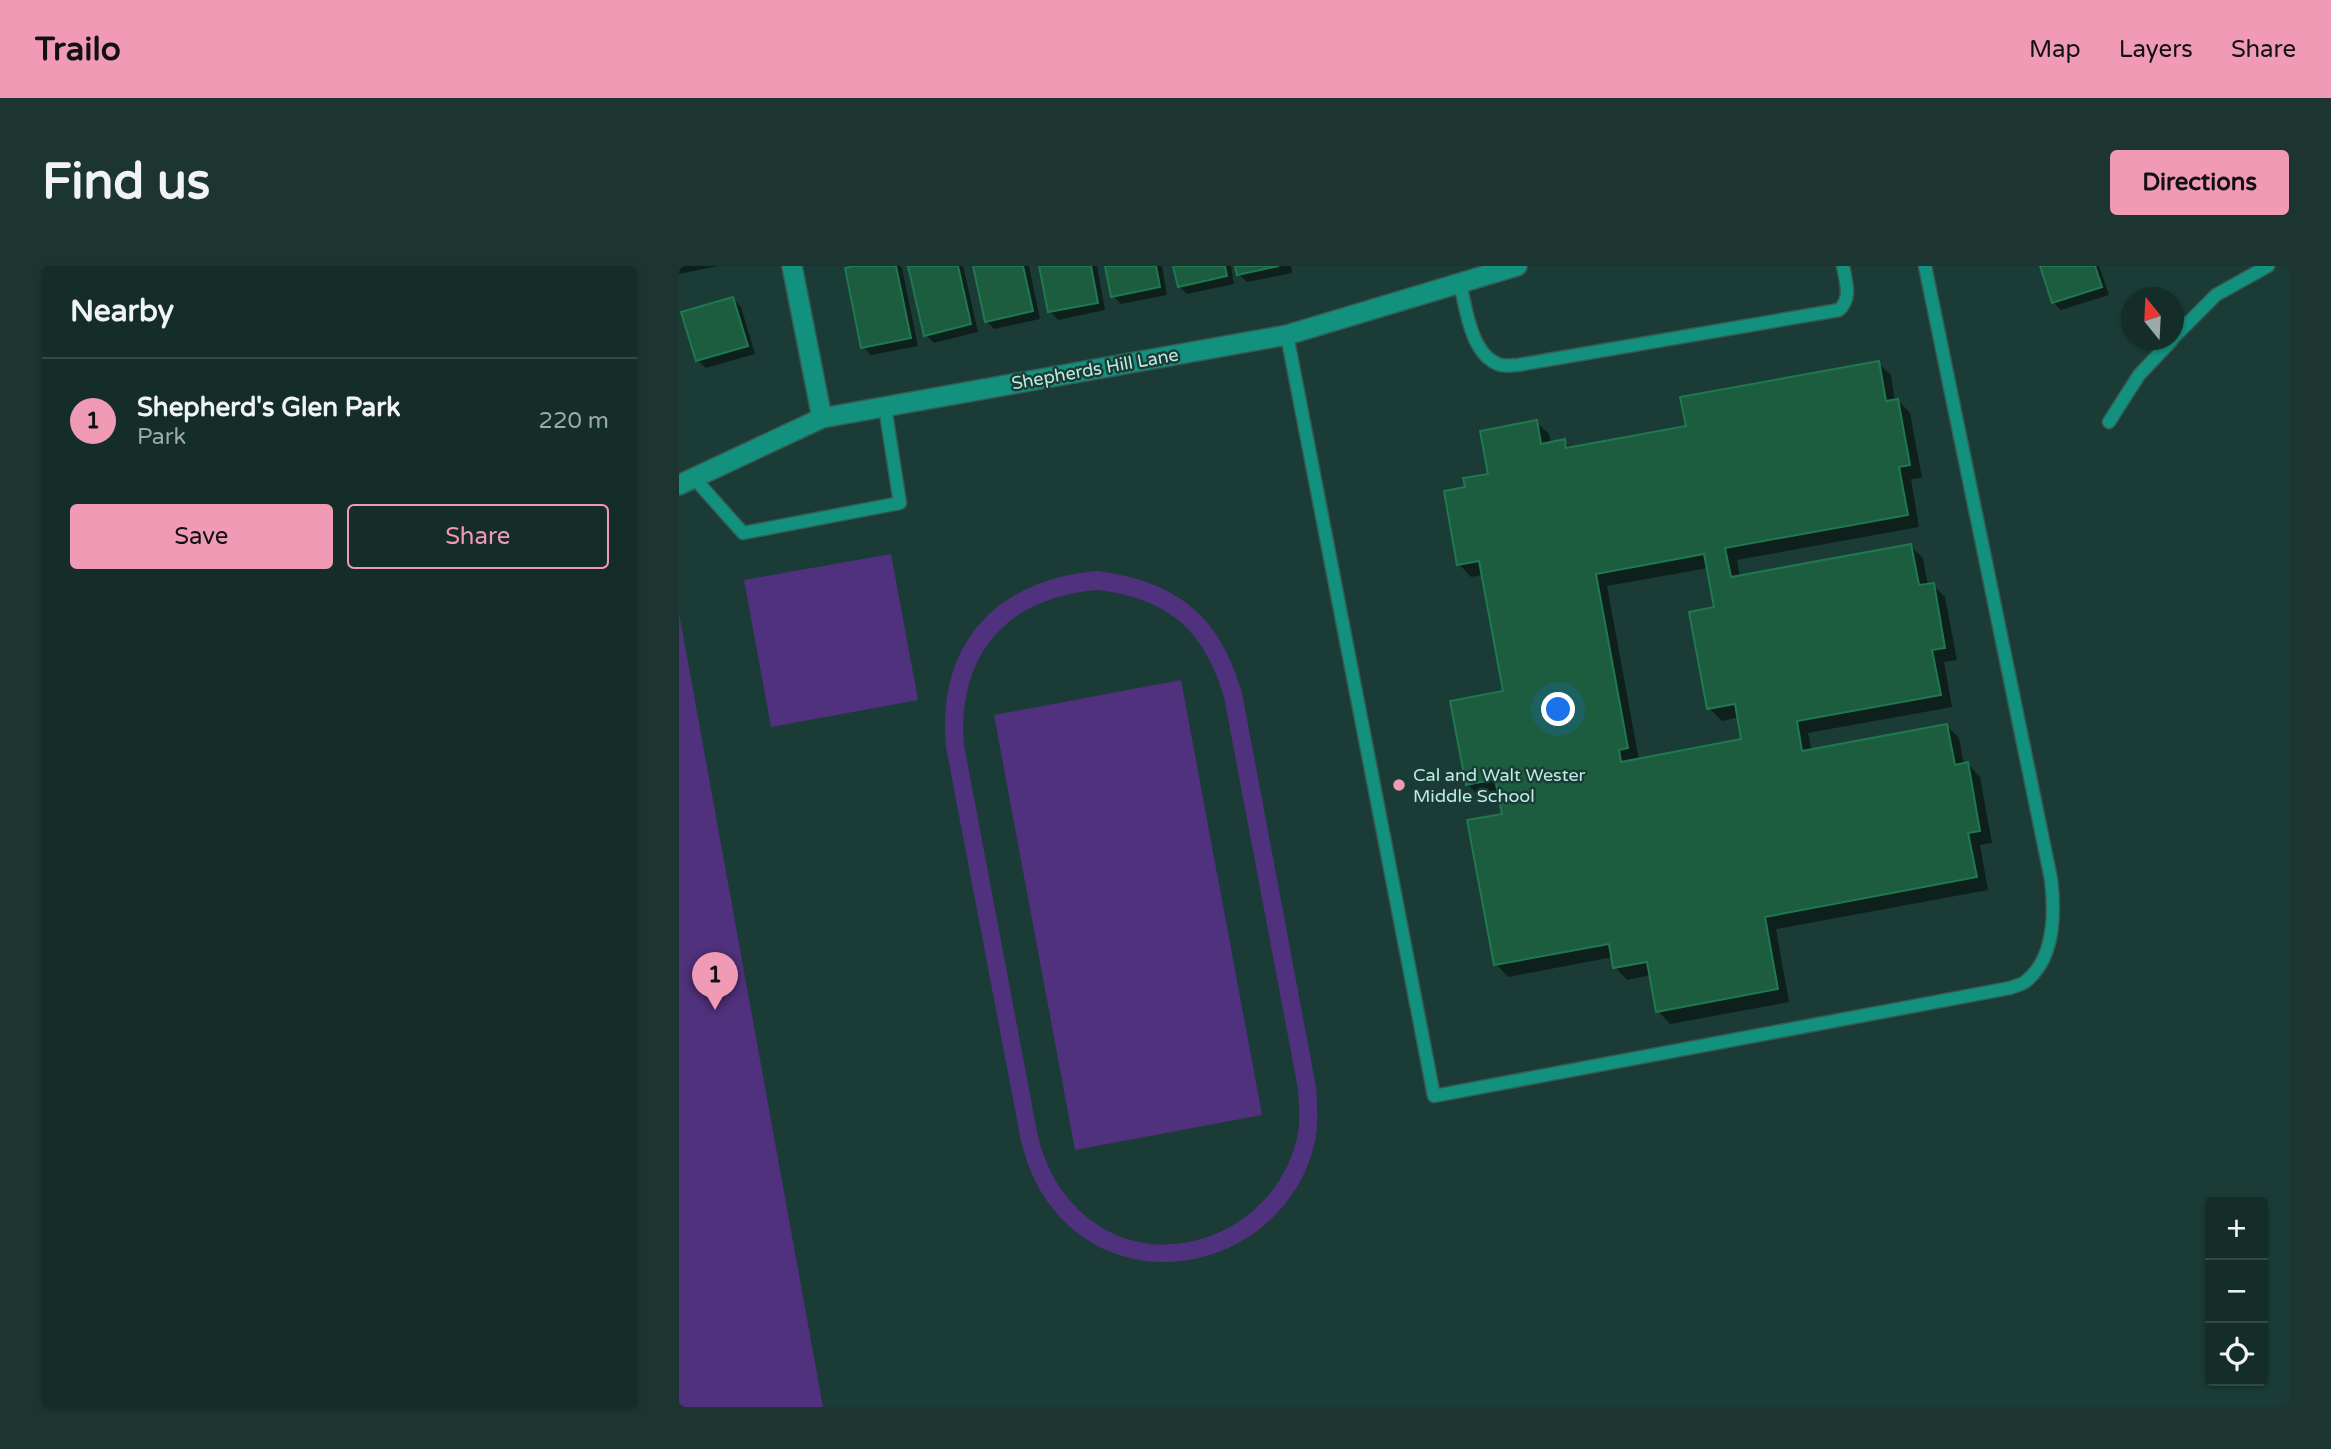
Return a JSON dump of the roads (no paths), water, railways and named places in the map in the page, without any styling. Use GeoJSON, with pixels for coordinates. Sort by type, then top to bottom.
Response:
{"type":"FeatureCollection","features":[{"type":"Feature","properties":{"kind":"street"},"geometry":{"type":"LineString","coordinates":[[792,266],[822,418]]}},
{"type":"Feature","properties":{"kind":"street","name":"Shepherds Hill Lane"},"geometry":{"type":"LineString","coordinates":[[686,481],[822,418],[1287,335],[1517,266]]}},
{"type":"Feature","properties":{"kind":"lane"},"geometry":{"type":"LineString","coordinates":[[1460,283],[1472,335],[1479,346],[1500,365],[1518,365],[1839,310],[1846,304],[1848,295],[1843,266]]}},
{"type":"Feature","properties":{"kind":"lane"},"geometry":{"type":"LineString","coordinates":[[1287,335],[1434,1096],[2010,988],[2025,982],[2039,964],[2051,934],[2051,879],[1925,266]]}},
{"type":"Feature","properties":{"kind":"lane"},"geometry":{"type":"LineString","coordinates":[[2184,328],[2216,295],[2268,266]]}},
{"type":"Feature","properties":{"kind":"lane"},"geometry":{"type":"LineString","coordinates":[[2109,422],[2139,375],[2163,350]]}},
{"type":"Feature","properties":{"kind":"lane"},"geometry":{"type":"LineString","coordinates":[[686,481],[743,533],[900,503],[885,407]]}},
{"type":"Feature","properties":{"kind":"place","name":"Cal and Walt Wester Middle School"},"geometry":{"type":"Point","coordinates":[1399,785]}},
{"type":"Feature","properties":{"kind":"place","name":"Shepherd's Glen Park"},"geometry":{"type":"Point","coordinates":[715,1010]}}]}
